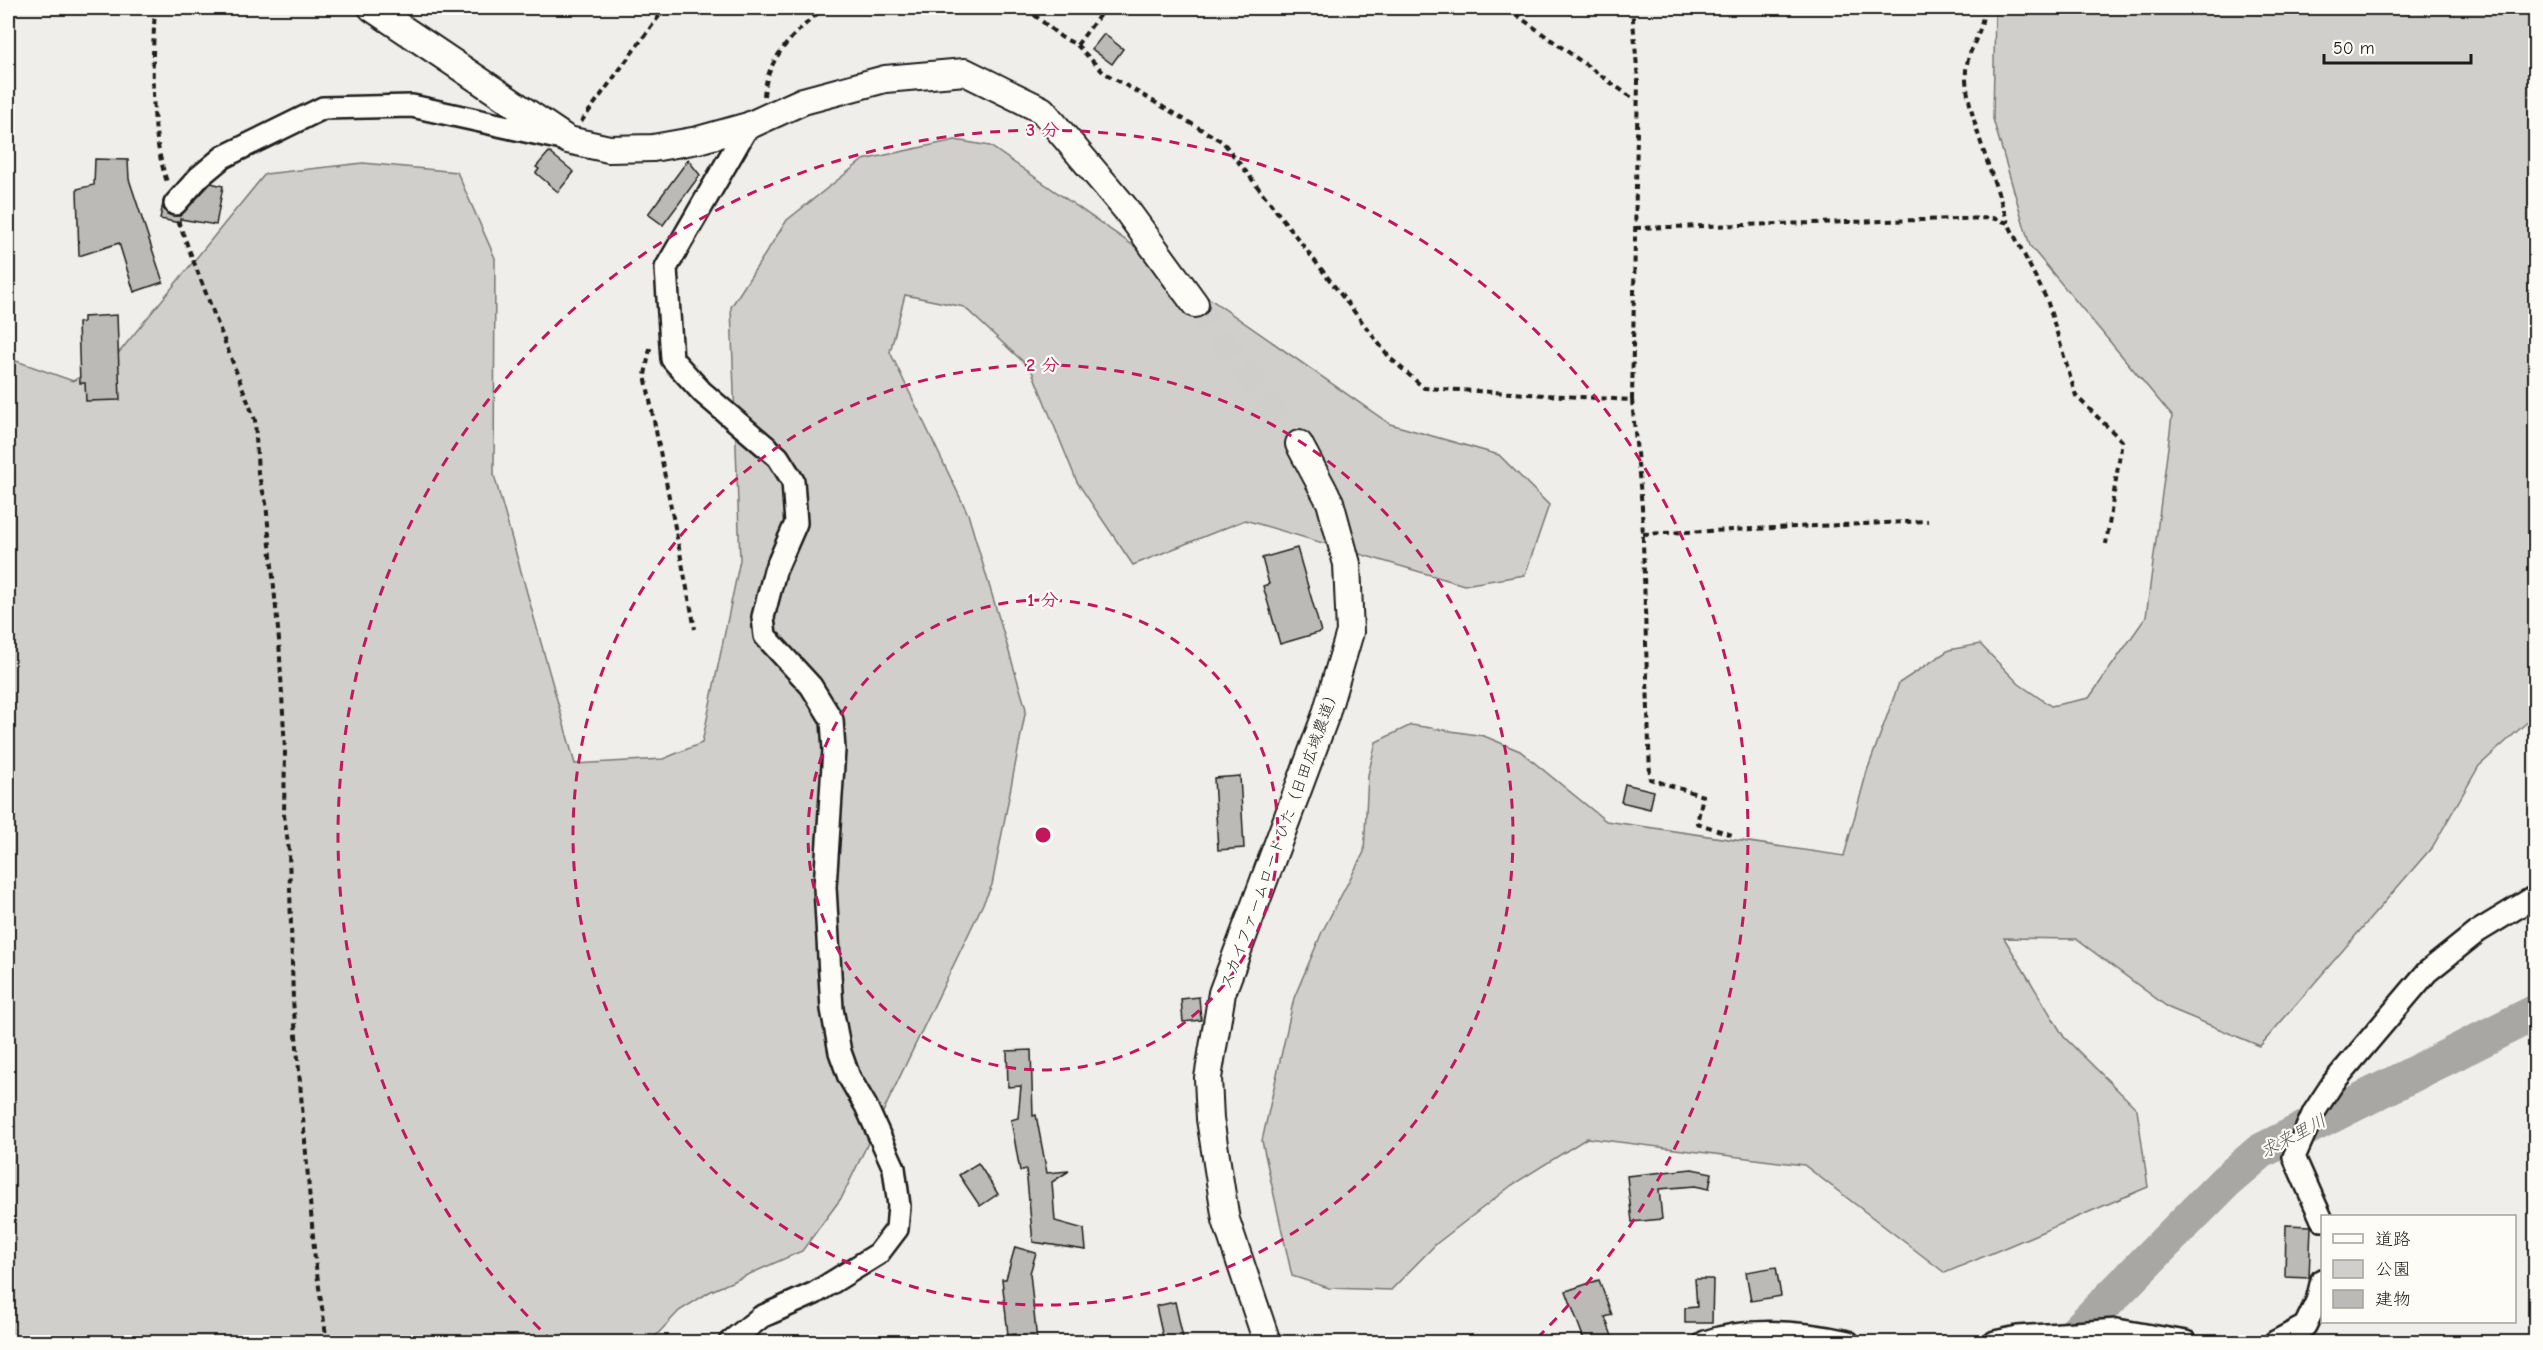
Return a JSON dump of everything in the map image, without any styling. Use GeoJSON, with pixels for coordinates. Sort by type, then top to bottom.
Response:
{"type":"FeatureCollection","features":[{"type":"Feature","properties":{"kind":"street"},"geometry":{"type":"LineString","coordinates":[[372,8],[568,140]]}},
{"type":"Feature","properties":{"kind":"street"},"geometry":{"type":"LineString","coordinates":[[175,204],[199,177],[223,157],[323,108],[411,106],[609,149],[653,148],[698,140],[755,123],[803,101],[885,79],[965,72],[1042,110],[1125,208],[1195,304]]}},
{"type":"Feature","properties":{"kind":"street"},"geometry":{"type":"LineString","coordinates":[[730,1342],[733,1337],[761,1317],[815,1293],[878,1254],[897,1228],[899,1206],[894,1168],[866,1106],[849,1077],[840,1052],[832,1009],[825,887],[834,750],[832,720],[811,686],[765,636],[764,617],[775,571],[796,523],[793,481],[778,457],[702,392],[672,359],[666,268],[755,123]]}},
{"type":"Feature","properties":{"kind":"street","name":"スカイファームロードひた（日田広域農道）"},"geometry":{"type":"LineString","coordinates":[[1267,1342],[1226,1220],[1210,1119],[1208,1078],[1222,993],[1325,717],[1350,632],[1347,564],[1330,502],[1299,444]]}},
{"type":"Feature","properties":{"kind":"street"},"geometry":{"type":"LineString","coordinates":[[2321,1218],[2294,1156],[2314,1112],[2340,1074],[2427,972],[2477,932],[2535,896]]}},
{"type":"Feature","properties":{"kind":"street"},"geometry":{"type":"LineString","coordinates":[[2275,1342],[2305,1326],[2317,1301],[2321,1284]]}},
{"type":"Feature","properties":{"kind":"street"},"geometry":{"type":"LineString","coordinates":[[1995,1342],[2028,1336],[2117,1330],[2186,1342]]}},
{"type":"Feature","properties":{"kind":"street"},"geometry":{"type":"LineString","coordinates":[[1705,1342],[1723,1336],[1771,1333],[1815,1335],[1848,1342]]}},
{"type":"Feature","properties":{"kind":"path"},"geometry":{"type":"LineString","coordinates":[[155,8],[152,63],[157,125],[164,170],[175,204],[178,226],[190,259],[200,274],[255,420],[258,473],[266,503],[279,640],[293,1000],[315,1260],[327,1342]]}},
{"type":"Feature","properties":{"kind":"path"},"geometry":{"type":"LineString","coordinates":[[568,140],[665,8]]}},
{"type":"Feature","properties":{"kind":"path"},"geometry":{"type":"LineString","coordinates":[[755,123],[765,84],[785,42],[824,8]]}},
{"type":"Feature","properties":{"kind":"path"},"geometry":{"type":"LineString","coordinates":[[1026,8],[1061,37],[1077,45],[1102,72],[1223,142],[1390,358],[1424,388],[1632,400]]}},
{"type":"Feature","properties":{"kind":"path"},"geometry":{"type":"LineString","coordinates":[[1077,45],[1105,8]]}},
{"type":"Feature","properties":{"kind":"path"},"geometry":{"type":"LineString","coordinates":[[1507,8],[1636,100]]}},
{"type":"Feature","properties":{"kind":"path"},"geometry":{"type":"LineString","coordinates":[[1632,8],[1638,80],[1632,400],[1643,534],[1650,779],[1703,796],[1697,823],[1732,835]]}},
{"type":"Feature","properties":{"kind":"path"},"geometry":{"type":"LineString","coordinates":[[1983,8],[1983,24],[1966,69],[1970,103],[2008,223],[2048,300],[2076,396],[2122,441],[2106,544]]}},
{"type":"Feature","properties":{"kind":"path"},"geometry":{"type":"LineString","coordinates":[[1635,228],[1992,218],[2008,223]]}},
{"type":"Feature","properties":{"kind":"path"},"geometry":{"type":"LineString","coordinates":[[651,342],[645,375],[695,629]]}},
{"type":"Feature","properties":{"kind":"path"},"geometry":{"type":"LineString","coordinates":[[1643,534],[1928,521]]}},
{"type":"Feature","properties":{"kind":"green space"},"geometry":{"type":"Polygon","coordinates":[[[1995,8],[2535,8],[2535,715],[2479,766],[2433,846],[2260,1046],[2169,1008],[2076,939],[2004,938],[2064,1037],[2137,1109],[2148,1187],[1945,1273],[1804,1165],[1587,1138],[1512,1185],[1436,1244],[1391,1290],[1329,1288],[1292,1276],[1262,1141],[1294,998],[1322,932],[1364,852],[1368,775],[1376,742],[1411,725],[1484,736],[1520,751],[1606,821],[1844,856],[1867,771],[1899,683],[1949,650],[1980,644],[2019,684],[2051,706],[2089,698],[2146,617],[2172,416],[2030,246],[1993,119],[1995,8]]]}},
{"type":"Feature","properties":{"kind":"green space"},"geometry":{"type":"Polygon","coordinates":[[[955,140],[990,146],[1390,424],[1499,455],[1549,505],[1525,575],[1464,585],[1245,520],[1133,565],[1077,482],[1031,369],[964,307],[905,295],[890,352],[968,514],[1026,709],[992,885],[842,1197],[802,1251],[711,1291],[679,1311],[650,1342],[8,1342],[8,358],[73,381],[117,355],[265,174],[363,163],[457,172],[495,258],[494,475],[575,764],[663,759],[702,743],[740,560],[731,307],[787,220],[863,160],[955,140]]]}},
{"type":"Feature","properties":{"kind":"building"},"geometry":{"type":"Polygon","coordinates":[[[1104,34],[1123,49],[1112,64],[1092,49],[1104,34]]]}},
{"type":"Feature","properties":{"kind":"building"},"geometry":{"type":"Polygon","coordinates":[[[549,152],[574,172],[558,192],[536,173],[539,169],[536,167],[549,152]]]}},
{"type":"Feature","properties":{"kind":"building"},"geometry":{"type":"Polygon","coordinates":[[[95,159],[128,160],[129,179],[163,282],[134,292],[119,243],[79,256],[77,189],[94,185],[95,159]]]}},
{"type":"Feature","properties":{"kind":"building"},"geometry":{"type":"Polygon","coordinates":[[[688,160],[700,175],[663,225],[648,214],[688,160]]]}},
{"type":"Feature","properties":{"kind":"building"},"geometry":{"type":"Polygon","coordinates":[[[211,183],[223,186],[216,225],[180,219],[180,223],[160,219],[163,203],[167,214],[180,216],[211,183]]]}},
{"type":"Feature","properties":{"kind":"building"},"geometry":{"type":"Polygon","coordinates":[[[117,315],[120,400],[86,401],[85,383],[80,383],[78,323],[83,322],[83,317],[117,315]]]}},
{"type":"Feature","properties":{"kind":"building"},"geometry":{"type":"Polygon","coordinates":[[[1297,548],[1321,632],[1280,644],[1263,586],[1269,584],[1262,558],[1297,548]]]}},
{"type":"Feature","properties":{"kind":"building"},"geometry":{"type":"Polygon","coordinates":[[[1240,776],[1244,848],[1218,850],[1214,778],[1240,776]]]}},
{"type":"Feature","properties":{"kind":"building"},"geometry":{"type":"Polygon","coordinates":[[[1625,784],[1654,791],[1650,809],[1621,802],[1625,784]]]}},
{"type":"Feature","properties":{"kind":"building"},"geometry":{"type":"Polygon","coordinates":[[[1199,997],[1201,1020],[1183,1022],[1181,999],[1199,997]]]}},
{"type":"Feature","properties":{"kind":"building"},"geometry":{"type":"Polygon","coordinates":[[[1031,1050],[1033,1116],[1036,1115],[1047,1173],[1069,1171],[1052,1182],[1055,1221],[1084,1229],[1086,1250],[1033,1242],[1026,1169],[1020,1171],[1011,1120],[1018,1118],[1021,1086],[1008,1087],[1007,1051],[1031,1050]]]}},
{"type":"Feature","properties":{"kind":"building"},"geometry":{"type":"Polygon","coordinates":[[[978,1163],[998,1194],[980,1206],[959,1175],[978,1163]]]}},
{"type":"Feature","properties":{"kind":"building"},"geometry":{"type":"Polygon","coordinates":[[[1692,1169],[1712,1173],[1709,1189],[1695,1186],[1659,1189],[1662,1219],[1632,1222],[1627,1176],[1692,1169]]]}},
{"type":"Feature","properties":{"kind":"building"},"geometry":{"type":"Polygon","coordinates":[[[2286,1225],[2311,1226],[2309,1278],[2285,1277],[2286,1225]]]}},
{"type":"Feature","properties":{"kind":"building"},"geometry":{"type":"Polygon","coordinates":[[[1015,1247],[1036,1253],[1030,1273],[1037,1342],[1016,1342],[1015,1334],[1008,1335],[1002,1279],[1006,1279],[1015,1247]]]}},
{"type":"Feature","properties":{"kind":"building"},"geometry":{"type":"Polygon","coordinates":[[[1776,1267],[1781,1296],[1751,1301],[1746,1272],[1776,1267]]]}},
{"type":"Feature","properties":{"kind":"building"},"geometry":{"type":"Polygon","coordinates":[[[1695,1279],[1713,1279],[1712,1323],[1685,1323],[1685,1308],[1697,1307],[1695,1279]]]}},
{"type":"Feature","properties":{"kind":"building"},"geometry":{"type":"Polygon","coordinates":[[[1599,1280],[1612,1315],[1605,1317],[1613,1339],[1604,1342],[1585,1342],[1566,1291],[1599,1280]]]}},
{"type":"Feature","properties":{"kind":"building"},"geometry":{"type":"Polygon","coordinates":[[[1175,1302],[1184,1342],[1164,1342],[1156,1306],[1175,1302]]]}},
{"type":"Feature","properties":{"kind":"waterway","name":"求来里川"},"geometry":{"type":"LineString","coordinates":[[2067,1342],[2225,1182],[2261,1151],[2536,1012]]}},
{"type":"Feature","properties":{"kind":"tunnel"},"geometry":{"type":"LineString","coordinates":[[1195,304],[1299,444]]}}]}
